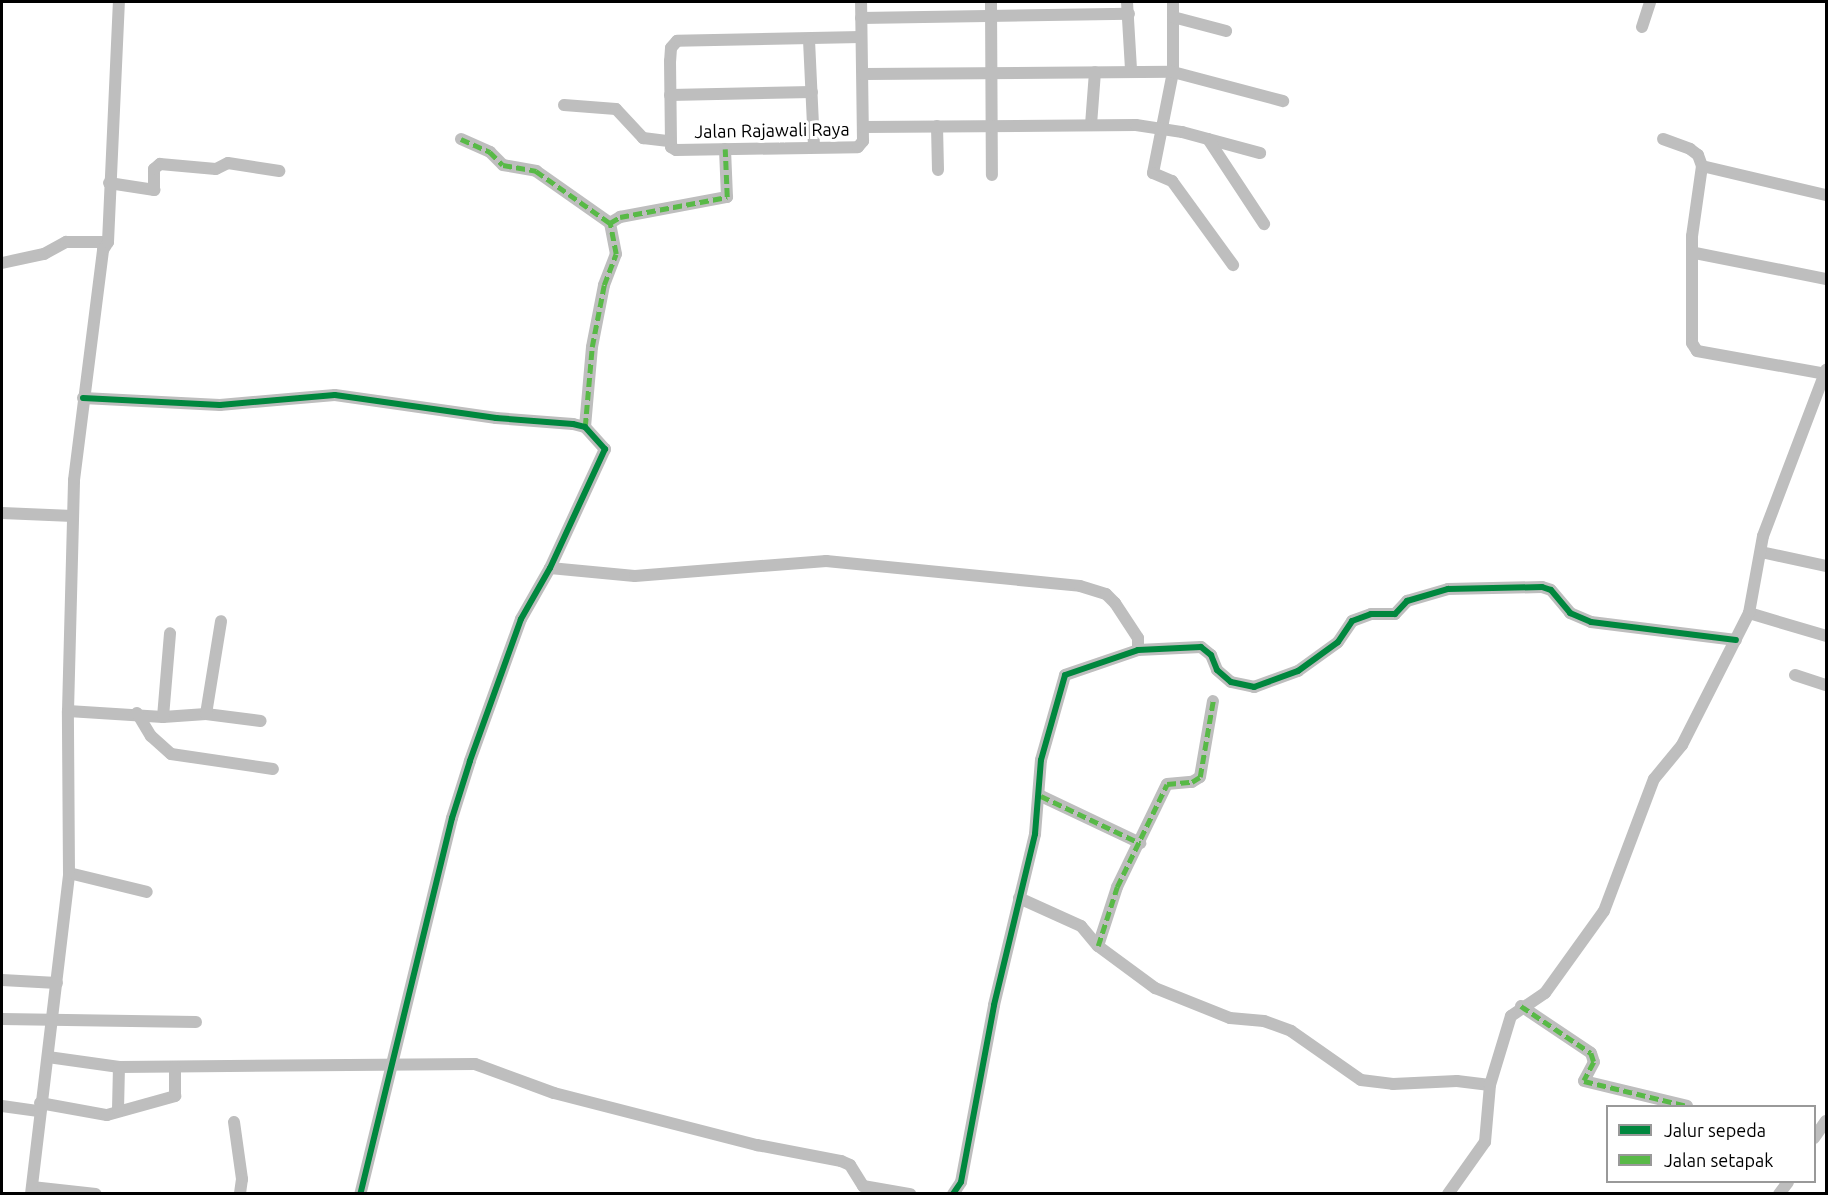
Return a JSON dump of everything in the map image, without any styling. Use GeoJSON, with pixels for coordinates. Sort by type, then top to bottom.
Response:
{"type":"FeatureCollection","features":[{"type":"Feature","properties":{"kind":"street"},"geometry":{"type":"LineString","coordinates":[[96,1194],[31,1190],[69,873],[68,711],[73,516],[83,398],[104,250],[108,242],[119,2]]}},
{"type":"Feature","properties":{"kind":"street"},"geometry":{"type":"LineString","coordinates":[[861,2],[863,127],[1091,125],[1165,128],[1260,153]]}},
{"type":"Feature","properties":{"kind":"street"},"geometry":{"type":"LineString","coordinates":[[991,2],[992,175]]}},
{"type":"Feature","properties":{"kind":"street"},"geometry":{"type":"LineString","coordinates":[[1173,2],[1173,72],[1165,128],[1154,176],[1172,181],[1233,265]]}},
{"type":"Feature","properties":{"kind":"street"},"geometry":{"type":"LineString","coordinates":[[1642,27],[1650,2]]}},
{"type":"Feature","properties":{"kind":"street"},"geometry":{"type":"LineString","coordinates":[[861,18],[990,17],[1128,8],[1131,70]]}},
{"type":"Feature","properties":{"kind":"street"},"geometry":{"type":"LineString","coordinates":[[1173,16],[1226,31]]}},
{"type":"Feature","properties":{"kind":"street","name":"Jalan Rajawali Raya"},"geometry":{"type":"LineString","coordinates":[[861,37],[809,40],[677,41],[671,48],[669,141],[676,150],[858,147],[863,141],[863,127]]}},
{"type":"Feature","properties":{"kind":"street"},"geometry":{"type":"LineString","coordinates":[[809,40],[814,147]]}},
{"type":"Feature","properties":{"kind":"street"},"geometry":{"type":"LineString","coordinates":[[863,74],[1131,70],[1173,72],[1283,101]]}},
{"type":"Feature","properties":{"kind":"street"},"geometry":{"type":"LineString","coordinates":[[1091,125],[1095,72]]}},
{"type":"Feature","properties":{"kind":"street"},"geometry":{"type":"LineString","coordinates":[[670,94],[812,92]]}},
{"type":"Feature","properties":{"kind":"street"},"geometry":{"type":"LineString","coordinates":[[564,105],[620,110],[639,136],[669,141]]}},
{"type":"Feature","properties":{"kind":"street"},"geometry":{"type":"LineString","coordinates":[[937,126],[938,170]]}},
{"type":"Feature","properties":{"kind":"street"},"geometry":{"type":"LineString","coordinates":[[461,139],[490,152],[503,165],[536,171],[610,223],[616,254],[604,285],[592,347],[585,427]]}},
{"type":"Feature","properties":{"kind":"street"},"geometry":{"type":"LineString","coordinates":[[1208,139],[1264,224]]}},
{"type":"Feature","properties":{"kind":"street"},"geometry":{"type":"LineString","coordinates":[[1448,1194],[1485,1142],[1490,1085],[1508,1024],[1521,1006],[1545,993],[1604,911],[1654,779],[1682,745],[1749,613],[1763,537],[1826,372],[1697,351],[1692,343],[1695,253],[1692,236],[1702,166],[1698,155],[1690,149],[1663,139]]}},
{"type":"Feature","properties":{"kind":"street"},"geometry":{"type":"LineString","coordinates":[[610,223],[620,217],[728,197],[725,149]]}},
{"type":"Feature","properties":{"kind":"street"},"geometry":{"type":"LineString","coordinates":[[109,183],[154,190],[154,169],[160,165],[216,169],[228,163],[279,171]]}},
{"type":"Feature","properties":{"kind":"street"},"geometry":{"type":"LineString","coordinates":[[1702,166],[1827,195]]}},
{"type":"Feature","properties":{"kind":"street"},"geometry":{"type":"LineString","coordinates":[[2,263],[44,254],[66,242],[108,242]]}},
{"type":"Feature","properties":{"kind":"street"},"geometry":{"type":"LineString","coordinates":[[1695,253],[1827,279]]}},
{"type":"Feature","properties":{"kind":"street"},"geometry":{"type":"LineString","coordinates":[[83,398],[220,405],[335,395],[585,427],[605,449],[550,568],[521,619],[470,761],[452,818],[360,1194]]}},
{"type":"Feature","properties":{"kind":"street"},"geometry":{"type":"LineString","coordinates":[[2,513],[73,516]]}},
{"type":"Feature","properties":{"kind":"street"},"geometry":{"type":"LineString","coordinates":[[1761,552],[1827,566]]}},
{"type":"Feature","properties":{"kind":"street"},"geometry":{"type":"LineString","coordinates":[[550,568],[635,576],[826,561],[1080,586],[1106,594],[1115,603],[1138,638],[1138,650]]}},
{"type":"Feature","properties":{"kind":"street"},"geometry":{"type":"LineString","coordinates":[[953,1194],[961,1182],[993,1005],[1041,796],[1041,760],[1065,675],[1138,650],[1201,647],[1211,655],[1217,670],[1231,681],[1254,687],[1298,671],[1338,642],[1352,621],[1371,614],[1395,614],[1407,601],[1448,589],[1542,587],[1551,590],[1570,613],[1591,622],[1736,640]]}},
{"type":"Feature","properties":{"kind":"street"},"geometry":{"type":"LineString","coordinates":[[1749,613],[1827,636]]}},
{"type":"Feature","properties":{"kind":"street"},"geometry":{"type":"LineString","coordinates":[[206,714],[221,621]]}},
{"type":"Feature","properties":{"kind":"street"},"geometry":{"type":"LineString","coordinates":[[163,717],[170,633]]}},
{"type":"Feature","properties":{"kind":"street"},"geometry":{"type":"LineString","coordinates":[[1795,675],[1827,685]]}},
{"type":"Feature","properties":{"kind":"street"},"geometry":{"type":"LineString","coordinates":[[1098,946],[1116,887],[1140,843],[1167,784],[1192,782],[1200,777],[1213,701]]}},
{"type":"Feature","properties":{"kind":"street"},"geometry":{"type":"LineString","coordinates":[[68,711],[137,713],[163,717],[206,714],[261,721]]}},
{"type":"Feature","properties":{"kind":"street"},"geometry":{"type":"LineString","coordinates":[[137,713],[151,736],[171,754],[273,769]]}},
{"type":"Feature","properties":{"kind":"street"},"geometry":{"type":"LineString","coordinates":[[1041,796],[1140,843]]}},
{"type":"Feature","properties":{"kind":"street"},"geometry":{"type":"LineString","coordinates":[[69,873],[147,892]]}},
{"type":"Feature","properties":{"kind":"street"},"geometry":{"type":"LineString","coordinates":[[1019,898],[1082,926],[1098,946],[1155,988],[1230,1018],[1264,1021],[1291,1031],[1361,1080],[1393,1084],[1457,1081],[1490,1085]]}},
{"type":"Feature","properties":{"kind":"street"},"geometry":{"type":"LineString","coordinates":[[2,980],[57,983]]}},
{"type":"Feature","properties":{"kind":"street"},"geometry":{"type":"LineString","coordinates":[[1521,1006],[1591,1053],[1594,1062],[1584,1081],[1680,1105]]}},
{"type":"Feature","properties":{"kind":"street"},"geometry":{"type":"LineString","coordinates":[[2,1018],[52,1022],[196,1022]]}},
{"type":"Feature","properties":{"kind":"street"},"geometry":{"type":"LineString","coordinates":[[48,1057],[119,1067],[475,1064],[577,1099],[757,1145],[841,1161],[850,1165],[857,1180],[856,1194]]}},
{"type":"Feature","properties":{"kind":"street"},"geometry":{"type":"LineString","coordinates":[[118,1110],[119,1067]]}},
{"type":"Feature","properties":{"kind":"street"},"geometry":{"type":"LineString","coordinates":[[2,1106],[40,1107],[107,1115],[118,1110],[176,1096],[175,1067]]}},
{"type":"Feature","properties":{"kind":"street"},"geometry":{"type":"LineString","coordinates":[[1816,1137],[1827,1121]]}},
{"type":"Feature","properties":{"kind":"street"},"geometry":{"type":"LineString","coordinates":[[234,1122],[242,1179],[240,1194]]}},
{"type":"Feature","properties":{"kind":"street"},"geometry":{"type":"LineString","coordinates":[[857,1180],[872,1189],[910,1194]]}},
{"type":"Feature","properties":{"kind":"marked path"},"geometry":{"type":"LineString","coordinates":[[461,139],[490,152],[503,165],[536,171],[610,223]]}},
{"type":"Feature","properties":{"kind":"marked path"},"geometry":{"type":"LineString","coordinates":[[585,427],[592,347],[604,285],[616,254],[610,223],[620,217],[727,197],[725,149]]}},
{"type":"Feature","properties":{"kind":"marked path"},"geometry":{"type":"LineString","coordinates":[[1098,946],[1117,887],[1167,784],[1192,782],[1200,777],[1213,701]]}},
{"type":"Feature","properties":{"kind":"marked path"},"geometry":{"type":"LineString","coordinates":[[1041,796],[1140,843]]}},
{"type":"Feature","properties":{"kind":"marked path"},"geometry":{"type":"LineString","coordinates":[[1521,1006],[1591,1053],[1594,1062],[1584,1081],[1683,1105]]}},
{"type":"Feature","properties":{"kind":"cycle path"},"geometry":{"type":"LineString","coordinates":[[83,398],[220,405],[335,395],[496,418],[573,424],[585,427],[605,449],[550,568],[521,619],[470,761],[452,818],[360,1194]]}},
{"type":"Feature","properties":{"kind":"cycle path"},"geometry":{"type":"LineString","coordinates":[[953,1194],[961,1182],[994,1005],[1035,834],[1041,760],[1065,675],[1138,650],[1201,647],[1211,655],[1217,670],[1231,682],[1254,687],[1298,671],[1338,642],[1352,621],[1371,614],[1395,614],[1407,601],[1448,589],[1542,587],[1551,590],[1570,613],[1591,622],[1736,640]]}}]}
